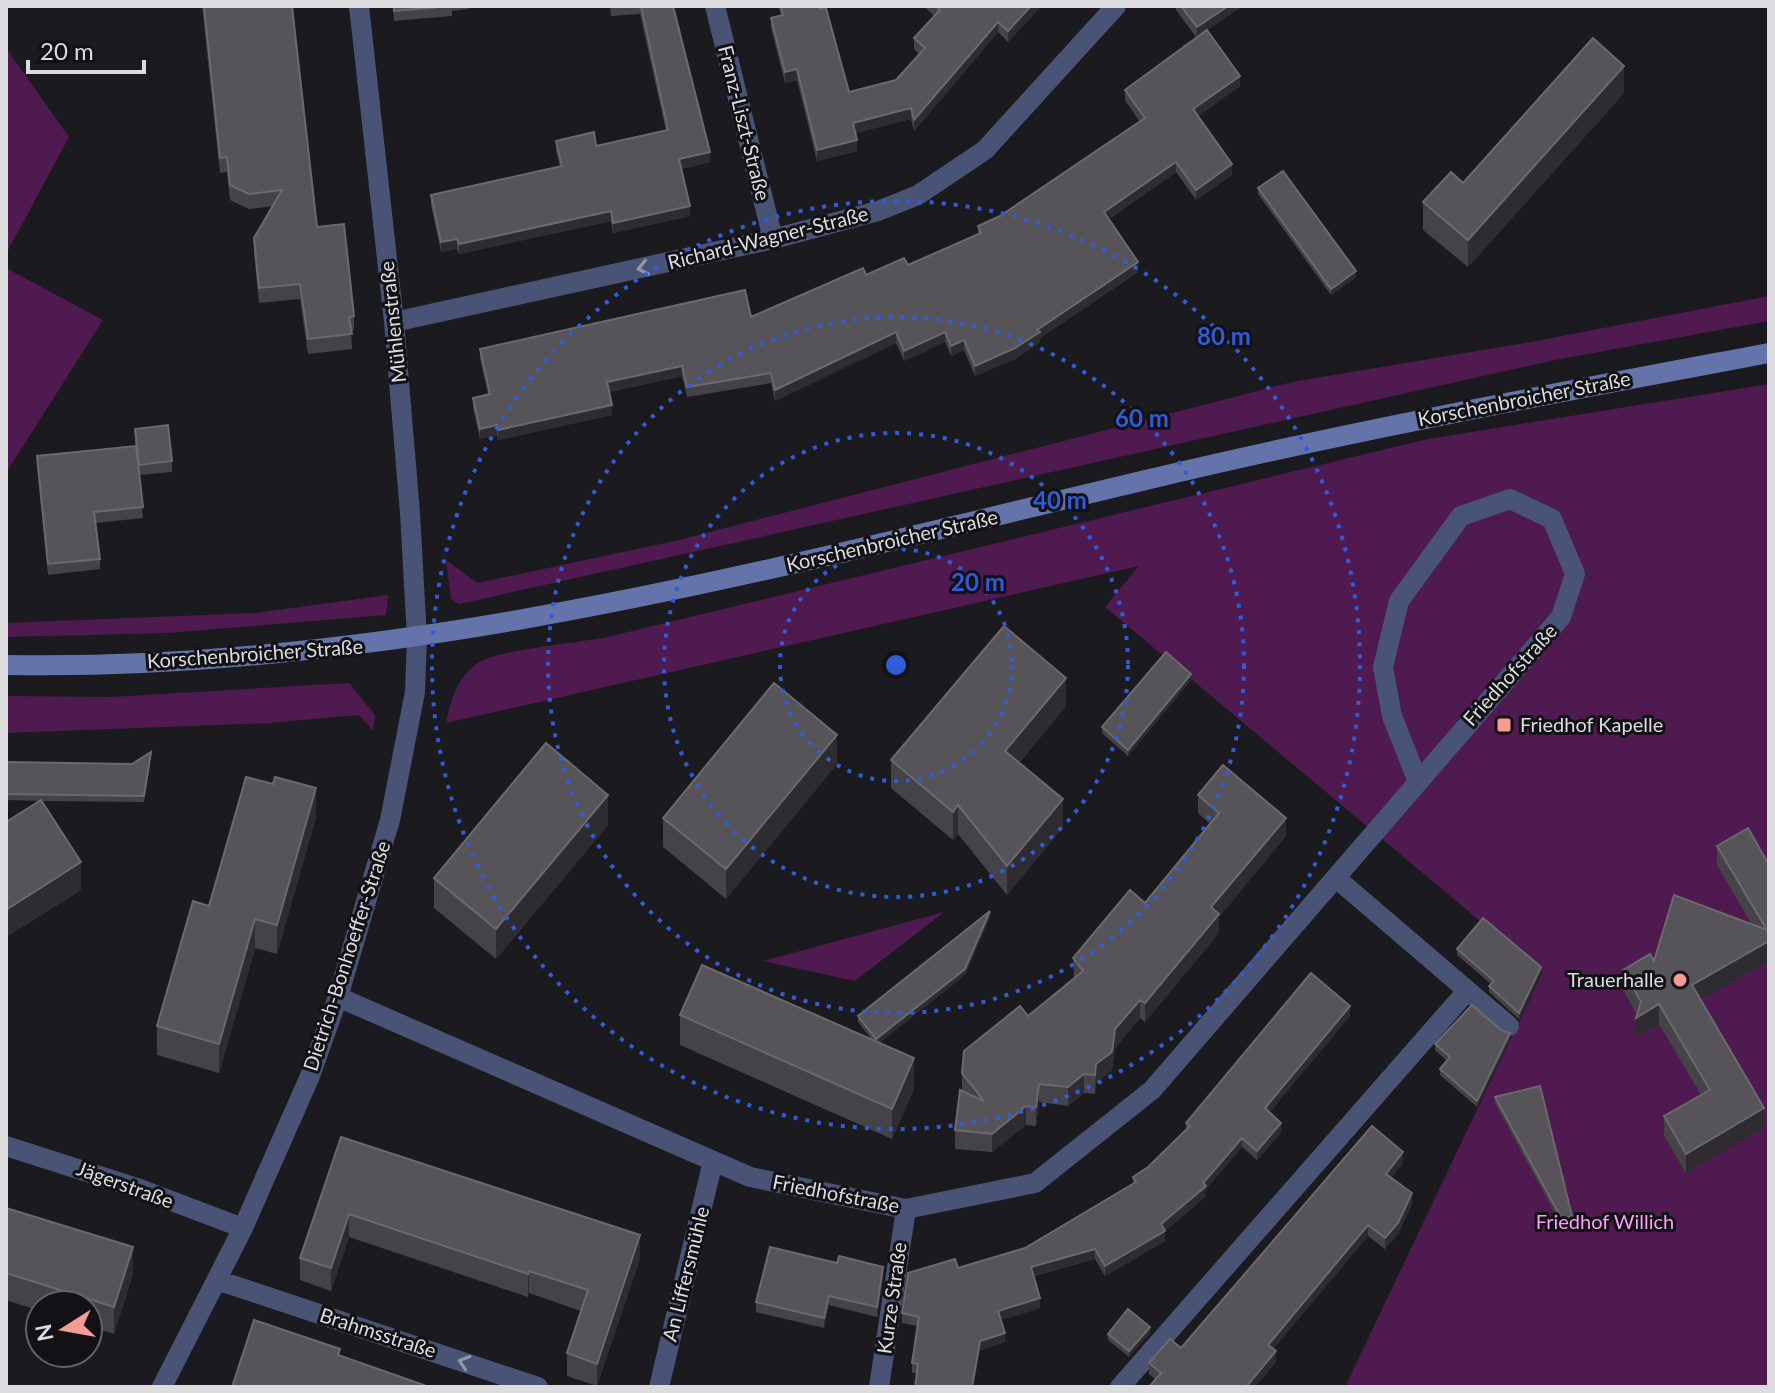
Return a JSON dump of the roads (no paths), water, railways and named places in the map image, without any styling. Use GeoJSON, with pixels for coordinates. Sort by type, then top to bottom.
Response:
{"type":"FeatureCollection","features":[{"type":"Feature","properties":{"kind":"main road","name":"Korschenbroicher Straße"},"geometry":{"type":"LineString","coordinates":[[6,665],[83,666],[333,649],[417,638],[793,565],[1150,479],[1428,417],[1769,353]]}},
{"type":"Feature","properties":{"kind":"street","name":"Mühlenstraße"},"geometry":{"type":"LineString","coordinates":[[359,6],[394,322],[417,638]]}},
{"type":"Feature","properties":{"kind":"street","name":"Franz-Liszt-Straße"},"geometry":{"type":"LineString","coordinates":[[715,6],[773,239]]}},
{"type":"Feature","properties":{"kind":"street","name":"Richard-Wagner-Straße"},"geometry":{"type":"LineString","coordinates":[[394,322],[773,239],[878,211],[918,195],[985,150],[1116,6]]}},
{"type":"Feature","properties":{"kind":"street","name":"Friedhofstraße"},"geometry":{"type":"LineString","coordinates":[[338,997],[750,1177],[906,1209],[1035,1183],[1152,1090],[1336,878],[1417,779],[1561,617],[1575,574],[1552,519],[1510,499],[1461,516],[1399,601],[1383,667],[1392,716],[1417,779]]}},
{"type":"Feature","properties":{"kind":"street","name":"Dietrich-Bonhoeffer-Straße"},"geometry":{"type":"LineString","coordinates":[[162,1387],[282,1144],[338,997],[390,820],[415,692],[417,638]]}},
{"type":"Feature","properties":{"kind":"street"},"geometry":{"type":"LineString","coordinates":[[1336,878],[1509,1026]]}},
{"type":"Feature","properties":{"kind":"street"},"geometry":{"type":"LineString","coordinates":[[1120,1387],[1467,991]]}},
{"type":"Feature","properties":{"kind":"street","name":"Jägerstraße"},"geometry":{"type":"LineString","coordinates":[[6,1146],[140,1189],[243,1228]]}},
{"type":"Feature","properties":{"kind":"street","name":"An Liffersmühle"},"geometry":{"type":"LineString","coordinates":[[659,1387],[713,1161]]}},
{"type":"Feature","properties":{"kind":"street","name":"Kurze Straße"},"geometry":{"type":"LineString","coordinates":[[879,1387],[906,1209]]}},
{"type":"Feature","properties":{"kind":"street","name":"Brahmsstraße"},"geometry":{"type":"LineString","coordinates":[[217,1280],[538,1387]]}},
{"type":"Feature","properties":{"kind":"place","name":"Friedhof Kapelle"},"geometry":{"type":"Point","coordinates":[1504,725]}},
{"type":"Feature","properties":{"kind":"place","name":"Trauerhalle"},"geometry":{"type":"Point","coordinates":[1680,980]}},
{"type":"Feature","properties":{"kind":"park label","name":"Friedhof Willich"},"geometry":{"type":"Point","coordinates":[1605,1222]}}]}
